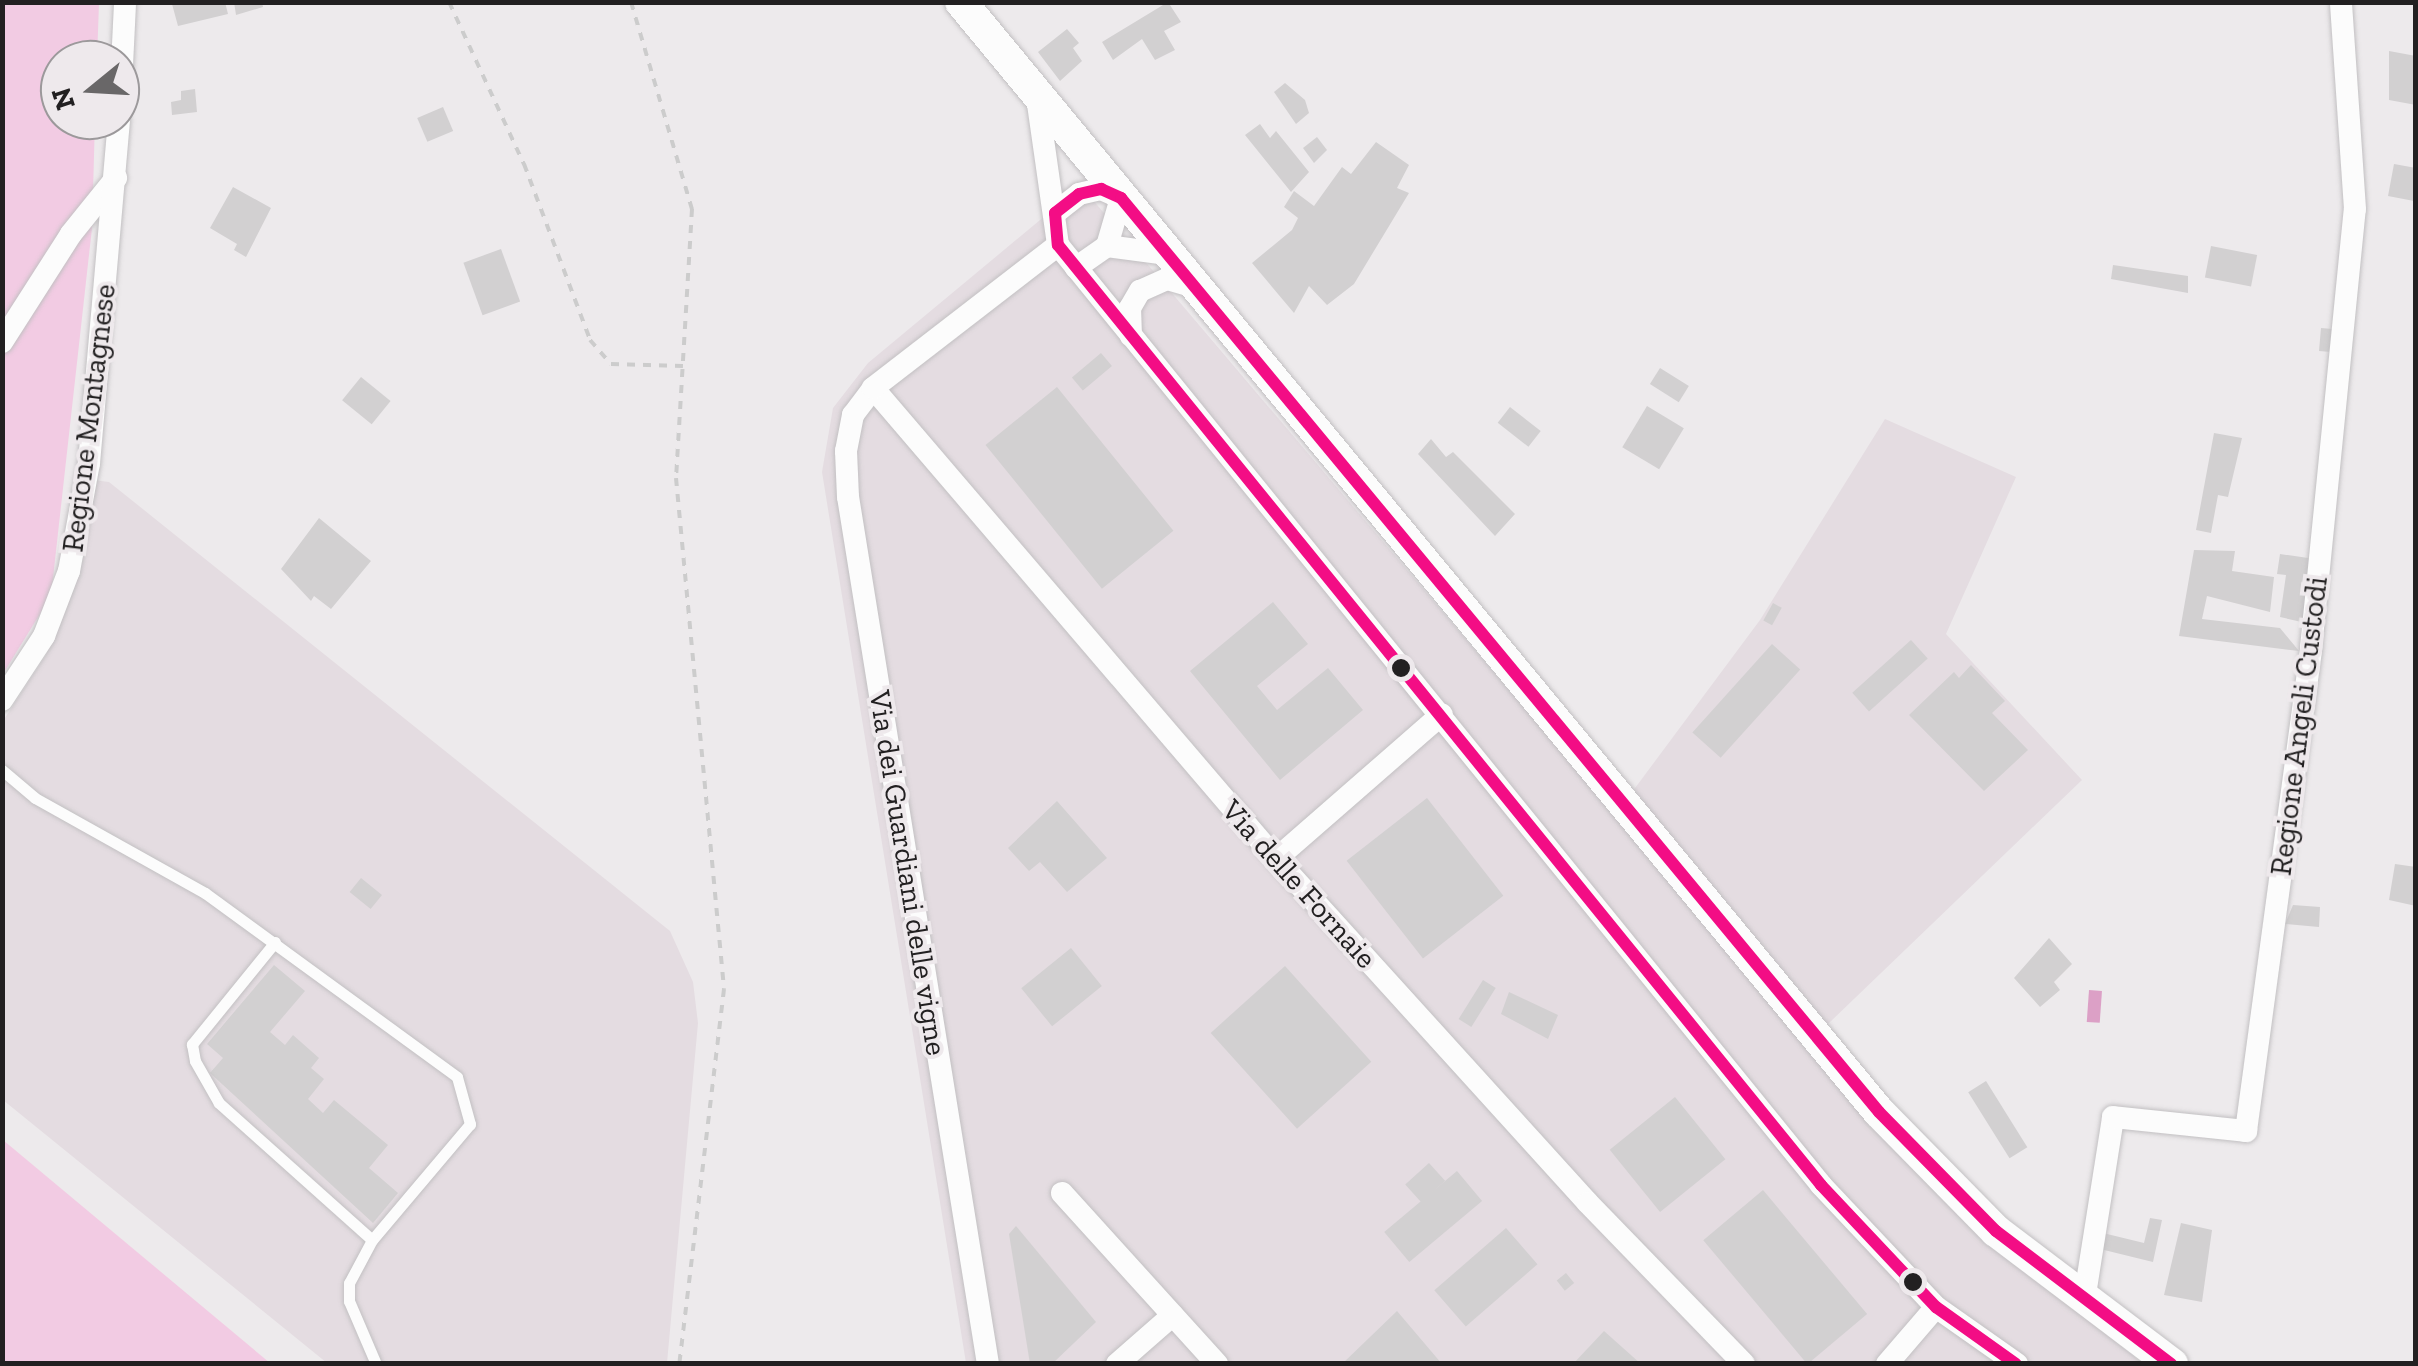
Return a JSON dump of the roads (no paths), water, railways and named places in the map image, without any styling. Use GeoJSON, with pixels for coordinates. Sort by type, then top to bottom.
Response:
{"type":"FeatureCollection","features":[{"type":"Feature","properties":{"kind":"main road"},"geometry":{"type":"LineString","coordinates":[[961,2],[1192,286],[1880,1112],[1996,1231],[2168,1362]]}},
{"type":"Feature","properties":{"kind":"street"},"geometry":{"type":"LineString","coordinates":[[123,40],[125,2]]}},
{"type":"Feature","properties":{"kind":"street","name":"Regione Angeli Custodi"},"geometry":{"type":"LineString","coordinates":[[2084,1301],[2114,1118],[2246,1131],[2311,648],[2355,209],[2342,2]]}},
{"type":"Feature","properties":{"kind":"street"},"geometry":{"type":"LineString","coordinates":[[1035,90],[1058,245],[1821,1184],[1936,1307],[2017,1364]]}},
{"type":"Feature","properties":{"kind":"street","name":"Regione Montagnese"},"geometry":{"type":"LineString","coordinates":[[2,700],[44,636],[69,572],[89,463],[118,140]]}},
{"type":"Feature","properties":{"kind":"street"},"geometry":{"type":"LineString","coordinates":[[2,342],[70,234],[116,178]]}},
{"type":"Feature","properties":{"kind":"street"},"geometry":{"type":"LineString","coordinates":[[1054,212],[1079,194],[1101,189],[1121,198],[1107,246],[1076,268]]}},
{"type":"Feature","properties":{"kind":"street"},"geometry":{"type":"LineString","coordinates":[[873,388],[1058,245]]}},
{"type":"Feature","properties":{"kind":"street"},"geometry":{"type":"LineString","coordinates":[[1107,246],[1167,254]]}},
{"type":"Feature","properties":{"kind":"street"},"geometry":{"type":"LineString","coordinates":[[1131,336],[1130,308],[1140,291],[1167,279],[1192,286]]}},
{"type":"Feature","properties":{"kind":"street","name":"Via delle Fornaie"},"geometry":{"type":"LineString","coordinates":[[873,388],[1276,859],[1588,1203],[1744,1364]]}},
{"type":"Feature","properties":{"kind":"street","name":"Via dei Guardiani delle vigne"},"geometry":{"type":"LineString","coordinates":[[873,388],[854,415],[846,451],[848,497],[988,1364]]}},
{"type":"Feature","properties":{"kind":"street"},"geometry":{"type":"LineString","coordinates":[[1276,859],[1442,714]]}},
{"type":"Feature","properties":{"kind":"street"},"geometry":{"type":"LineString","coordinates":[[1062,1194],[1217,1364]]}},
{"type":"Feature","properties":{"kind":"street"},"geometry":{"type":"LineString","coordinates":[[1887,1364],[1936,1307]]}},
{"type":"Feature","properties":{"kind":"street"},"geometry":{"type":"LineString","coordinates":[[1118,1364],[1173,1315]]}},
{"type":"Feature","properties":{"kind":"lane"},"geometry":{"type":"LineString","coordinates":[[2,770],[35,798],[205,894],[275,942],[365,1015],[444,1065],[465,1091],[470,1124],[461,1140],[372,1240],[349,1282],[349,1301],[376,1364]]}},
{"type":"Feature","properties":{"kind":"lane"},"geometry":{"type":"LineString","coordinates":[[275,942],[192,1044],[195,1061],[219,1104],[372,1240]]}}]}
